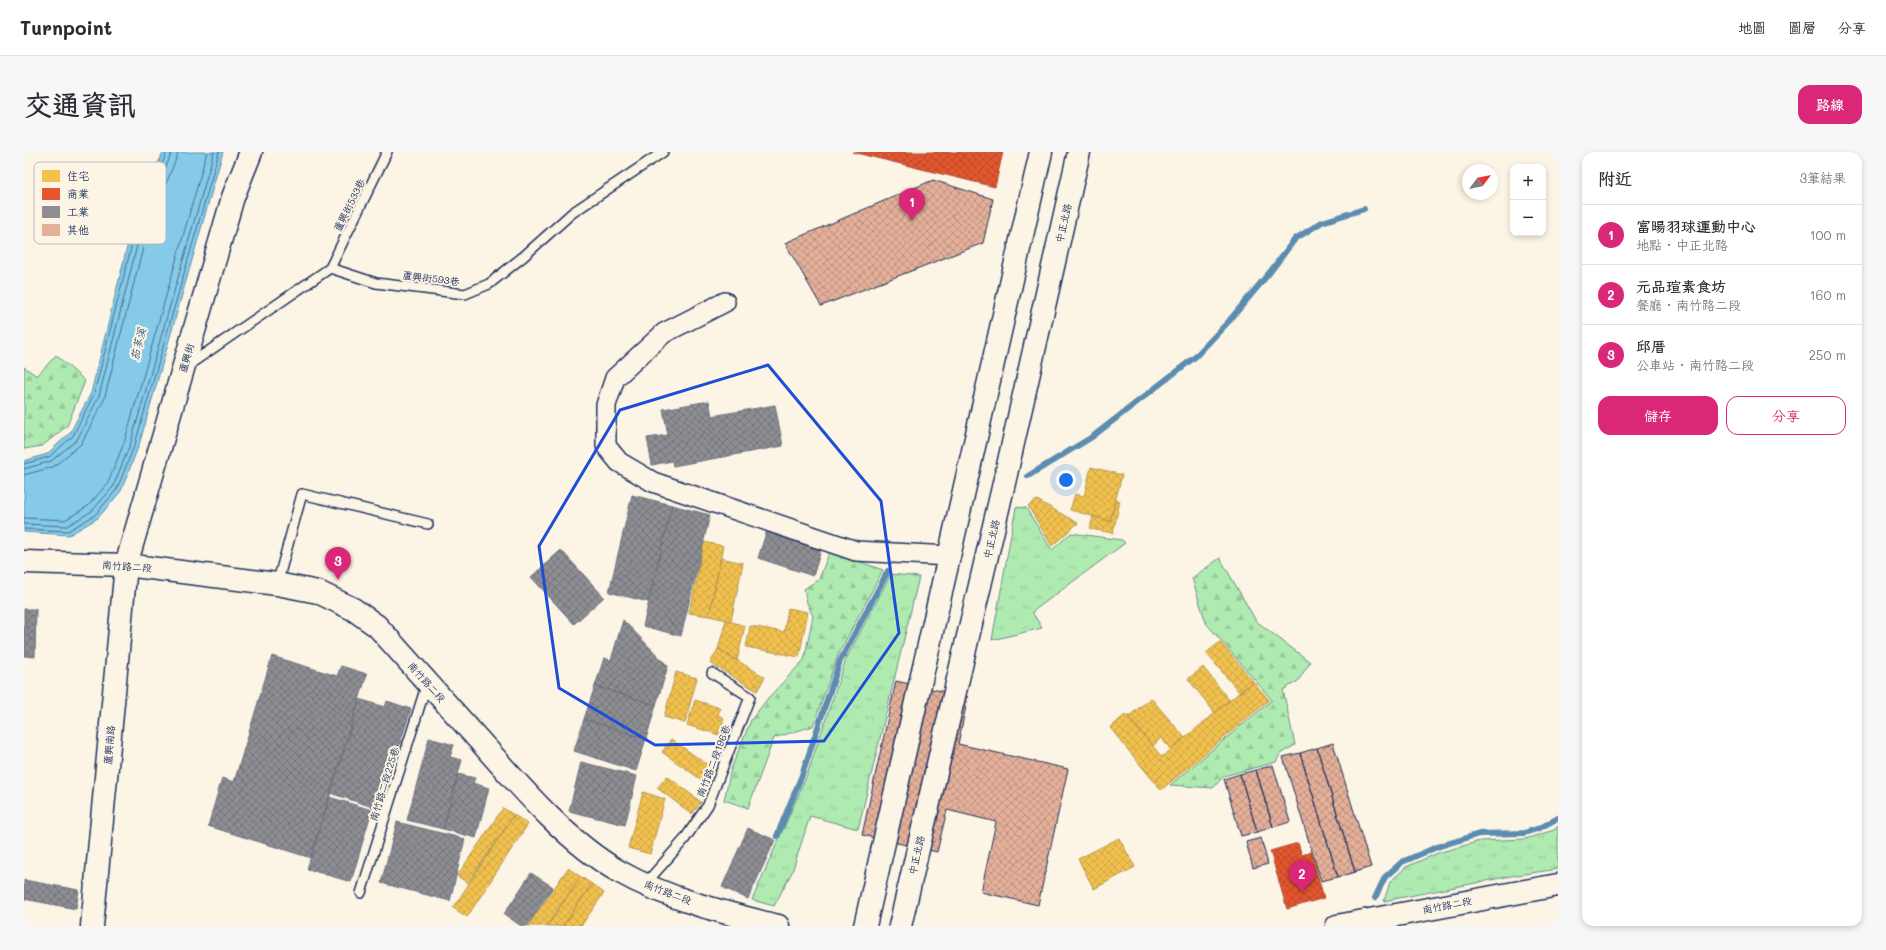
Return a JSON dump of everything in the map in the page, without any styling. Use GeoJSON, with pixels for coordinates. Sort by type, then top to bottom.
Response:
{"type":"FeatureCollection","features":[{"type":"Feature","properties":{"kind":"street","name":"蘆興街"},"geometry":{"type":"LineString","coordinates":[[126,565],[233,197],[251,152]]}},
{"type":"Feature","properties":{"kind":"street"},"geometry":{"type":"LineString","coordinates":[[865,926],[1041,152]]}},
{"type":"Feature","properties":{"kind":"street","name":"中正北路"},"geometry":{"type":"LineString","coordinates":[[900,926],[1006,475],[1079,152]]}},
{"type":"Feature","properties":{"kind":"street"},"geometry":{"type":"LineString","coordinates":[[724,302],[664,332],[616,378],[606,405],[606,446],[619,462],[654,482],[856,551],[949,556]]}},
{"type":"Feature","properties":{"kind":"street","name":"南竹路二段"},"geometry":{"type":"LineString","coordinates":[[24,562],[126,565],[277,584],[318,592],[353,609],[377,626],[517,783],[574,840],[618,871],[645,884],[667,893],[744,918],[778,926]]}},
{"type":"Feature","properties":{"kind":"street","name":"蘆興南路"},"geometry":{"type":"LineString","coordinates":[[92,926],[126,565]]}},
{"type":"Feature","properties":{"kind":"street","name":"南竹路二段"},"geometry":{"type":"LineString","coordinates":[[1337,926],[1558,885]]}},
{"type":"Feature","properties":{"kind":"lane","name":"蘆興街533巷"},"geometry":{"type":"LineString","coordinates":[[330,268],[387,152]]}},
{"type":"Feature","properties":{"kind":"lane","name":"蘆興街593巷"},"geometry":{"type":"LineString","coordinates":[[330,268],[376,283],[465,294],[489,284],[515,264],[572,213],[663,152]]}},
{"type":"Feature","properties":{"kind":"lane"},"geometry":{"type":"LineString","coordinates":[[183,369],[330,268]]}},
{"type":"Feature","properties":{"kind":"lane"},"geometry":{"type":"LineString","coordinates":[[277,584],[302,494],[428,524]]}},
{"type":"Feature","properties":{"kind":"lane","name":"南竹路二段196巷"},"geometry":{"type":"LineString","coordinates":[[645,884],[684,840],[708,805],[750,697],[712,673]]}},
{"type":"Feature","properties":{"kind":"lane","name":"南竹路二段225巷"},"geometry":{"type":"LineString","coordinates":[[361,893],[427,682]]}},
{"type":"Feature","properties":{"kind":"highlighted area"},"geometry":{"type":"Polygon","coordinates":[[[768,365],[881,501],[899,633],[824,741],[655,745],[559,688],[539,546],[620,410],[768,365]]]}},
{"type":"Feature","properties":{"kind":"green space"},"geometry":{"type":"Polygon","coordinates":[[[56,355],[85,381],[67,426],[42,446],[24,449],[24,367],[37,376],[56,355]]]}},
{"type":"Feature","properties":{"kind":"green space"},"geometry":{"type":"Polygon","coordinates":[[[1016,507],[1026,508],[1052,550],[1071,533],[1122,540],[1125,543],[1032,612],[1042,628],[992,640],[1016,507]]]}},
{"type":"Feature","properties":{"kind":"green space"},"geometry":{"type":"Polygon","coordinates":[[[830,551],[883,570],[838,655],[813,726],[774,738],[748,808],[724,800],[731,769],[751,720],[768,698],[804,660],[813,616],[807,603],[804,589],[819,579],[830,551]]]}},
{"type":"Feature","properties":{"kind":"green space"},"geometry":{"type":"Polygon","coordinates":[[[1220,558],[1256,621],[1310,662],[1298,681],[1283,690],[1295,745],[1280,754],[1276,762],[1224,776],[1213,788],[1170,785],[1272,700],[1206,623],[1192,578],[1220,558]]]}},
{"type":"Feature","properties":{"kind":"green space"},"geometry":{"type":"Polygon","coordinates":[[[891,574],[919,577],[858,829],[810,816],[792,872],[774,906],[752,900],[807,775],[846,659],[891,574]]]}},
{"type":"Feature","properties":{"kind":"green space"},"geometry":{"type":"Polygon","coordinates":[[[1558,826],[1558,869],[1511,876],[1384,901],[1390,882],[1406,867],[1438,853],[1480,841],[1525,839],[1554,830],[1558,826]]]}},
{"type":"Feature","properties":{"kind":"water","name":"茄苳溪"},"geometry":{"type":"Polygon","coordinates":[[[163,152],[223,152],[139,445],[121,491],[98,518],[69,535],[24,532],[24,461],[47,454],[70,433],[91,393],[128,244],[166,244],[166,162],[159,162],[163,152]]]}},
{"type":"Feature","properties":{"kind":"building: 住宅"},"geometry":{"type":"Polygon","coordinates":[[[1091,467],[1122,475],[1110,521],[1070,510],[1075,494],[1084,496],[1091,467]]]}},
{"type":"Feature","properties":{"kind":"building: 住宅"},"geometry":{"type":"Polygon","coordinates":[[[1116,499],[1120,501],[1113,533],[1090,529],[1093,516],[1110,521],[1116,499]]]}},
{"type":"Feature","properties":{"kind":"building: 住宅"},"geometry":{"type":"Polygon","coordinates":[[[1037,500],[1078,523],[1052,546],[1028,506],[1037,500]]]}},
{"type":"Feature","properties":{"kind":"building: 住宅"},"geometry":{"type":"Polygon","coordinates":[[[704,542],[723,546],[709,616],[689,613],[704,542]]]}},
{"type":"Feature","properties":{"kind":"building: 住宅"},"geometry":{"type":"Polygon","coordinates":[[[721,558],[743,563],[731,621],[709,616],[721,558]]]}},
{"type":"Feature","properties":{"kind":"building: 住宅"},"geometry":{"type":"Polygon","coordinates":[[[788,608],[808,612],[799,657],[746,647],[750,626],[784,632],[788,608]]]}},
{"type":"Feature","properties":{"kind":"building: 住宅"},"geometry":{"type":"Polygon","coordinates":[[[726,620],[745,626],[737,661],[718,649],[726,620]]]}},
{"type":"Feature","properties":{"kind":"building: 住宅"},"geometry":{"type":"Polygon","coordinates":[[[1220,642],[1253,681],[1240,693],[1206,653],[1220,642]]]}},
{"type":"Feature","properties":{"kind":"building: 住宅"},"geometry":{"type":"Polygon","coordinates":[[[718,649],[765,677],[757,691],[710,663],[718,649]]]}},
{"type":"Feature","properties":{"kind":"building: 住宅"},"geometry":{"type":"Polygon","coordinates":[[[1203,667],[1230,701],[1215,713],[1188,679],[1203,667]]]}},
{"type":"Feature","properties":{"kind":"building: 住宅"},"geometry":{"type":"Polygon","coordinates":[[[676,672],[697,678],[685,723],[664,717],[676,672]]]}},
{"type":"Feature","properties":{"kind":"building: 住宅"},"geometry":{"type":"Polygon","coordinates":[[[1253,681],[1269,700],[1161,790],[1110,728],[1126,714],[1162,757],[1253,681]]]}},
{"type":"Feature","properties":{"kind":"building: 住宅"},"geometry":{"type":"Polygon","coordinates":[[[1151,698],[1185,738],[1171,750],[1161,738],[1153,746],[1128,717],[1151,698]]]}},
{"type":"Feature","properties":{"kind":"building: 住宅"},"geometry":{"type":"Polygon","coordinates":[[[695,700],[720,708],[718,715],[724,718],[719,735],[687,725],[695,700]]]}},
{"type":"Feature","properties":{"kind":"building: 住宅"},"geometry":{"type":"Polygon","coordinates":[[[671,739],[715,770],[706,783],[662,752],[671,739]]]}},
{"type":"Feature","properties":{"kind":"building: 住宅"},"geometry":{"type":"Polygon","coordinates":[[[667,776],[701,802],[692,814],[657,788],[667,776]]]}},
{"type":"Feature","properties":{"kind":"building: 住宅"},"geometry":{"type":"Polygon","coordinates":[[[643,792],[665,799],[650,854],[628,848],[643,792]]]}},
{"type":"Feature","properties":{"kind":"building: 住宅"},"geometry":{"type":"Polygon","coordinates":[[[503,808],[514,815],[468,883],[457,876],[503,808]]]}},
{"type":"Feature","properties":{"kind":"building: 住宅"},"geometry":{"type":"Polygon","coordinates":[[[514,815],[528,824],[467,917],[453,908],[514,815]]]}},
{"type":"Feature","properties":{"kind":"building: 住宅"},"geometry":{"type":"Polygon","coordinates":[[[1119,838],[1135,867],[1094,889],[1078,859],[1119,838]]]}},
{"type":"Feature","properties":{"kind":"building: 住宅"},"geometry":{"type":"Polygon","coordinates":[[[568,868],[581,877],[546,926],[528,926],[568,868]]]}},
{"type":"Feature","properties":{"kind":"building: 住宅"},"geometry":{"type":"Polygon","coordinates":[[[581,877],[592,884],[563,926],[547,926],[581,877]]]}},
{"type":"Feature","properties":{"kind":"building: 住宅"},"geometry":{"type":"Polygon","coordinates":[[[592,884],[604,893],[581,926],[563,926],[592,884]]]}},
{"type":"Feature","properties":{"kind":"building: 商業"},"geometry":{"type":"Polygon","coordinates":[[[852,152],[1003,152],[995,187],[852,152]]]}},
{"type":"Feature","properties":{"kind":"building: 商業"},"geometry":{"type":"Polygon","coordinates":[[[1298,843],[1302,855],[1311,852],[1324,898],[1287,909],[1270,851],[1298,843]]]}},
{"type":"Feature","properties":{"kind":"building: 工業"},"geometry":{"type":"Polygon","coordinates":[[[709,401],[712,416],[775,405],[783,446],[673,466],[672,461],[652,465],[647,438],[668,435],[663,409],[709,401]]]}},
{"type":"Feature","properties":{"kind":"building: 工業"},"geometry":{"type":"Polygon","coordinates":[[[632,495],[672,505],[648,602],[609,592],[632,495]]]}},
{"type":"Feature","properties":{"kind":"building: 工業"},"geometry":{"type":"Polygon","coordinates":[[[672,505],[710,515],[681,636],[643,626],[672,505]]]}},
{"type":"Feature","properties":{"kind":"building: 工業"},"geometry":{"type":"Polygon","coordinates":[[[767,530],[822,547],[813,576],[758,558],[767,530]]]}},
{"type":"Feature","properties":{"kind":"building: 工業"},"geometry":{"type":"Polygon","coordinates":[[[561,550],[604,597],[574,624],[531,577],[561,550]]]}},
{"type":"Feature","properties":{"kind":"building: 工業"},"geometry":{"type":"Polygon","coordinates":[[[24,609],[36,609],[35,657],[24,656],[24,609]]]}},
{"type":"Feature","properties":{"kind":"building: 工業"},"geometry":{"type":"Polygon","coordinates":[[[623,620],[668,666],[656,705],[595,686],[604,658],[611,660],[623,620]]]}},
{"type":"Feature","properties":{"kind":"building: 工業"},"geometry":{"type":"Polygon","coordinates":[[[272,656],[337,676],[341,666],[367,674],[311,858],[208,826],[222,778],[234,782],[272,656]]]}},
{"type":"Feature","properties":{"kind":"building: 工業"},"geometry":{"type":"Polygon","coordinates":[[[595,686],[656,705],[646,739],[584,719],[595,686]]]}},
{"type":"Feature","properties":{"kind":"building: 工業"},"geometry":{"type":"Polygon","coordinates":[[[359,699],[385,707],[387,701],[411,709],[379,809],[330,793],[359,699]]]}},
{"type":"Feature","properties":{"kind":"building: 工業"},"geometry":{"type":"Polygon","coordinates":[[[584,719],[646,739],[636,771],[574,751],[584,719]]]}},
{"type":"Feature","properties":{"kind":"building: 工業"},"geometry":{"type":"Polygon","coordinates":[[[429,738],[454,745],[450,757],[462,760],[443,829],[407,820],[429,738]]]}},
{"type":"Feature","properties":{"kind":"building: 工業"},"geometry":{"type":"Polygon","coordinates":[[[581,762],[637,776],[625,825],[569,811],[581,762]]]}},
{"type":"Feature","properties":{"kind":"building: 工業"},"geometry":{"type":"Polygon","coordinates":[[[458,774],[475,778],[473,783],[489,788],[476,838],[443,829],[458,774]]]}},
{"type":"Feature","properties":{"kind":"building: 工業"},"geometry":{"type":"Polygon","coordinates":[[[329,797],[372,810],[351,882],[307,869],[329,797]]]}},
{"type":"Feature","properties":{"kind":"building: 工業"},"geometry":{"type":"Polygon","coordinates":[[[397,822],[465,839],[450,901],[381,883],[397,822]]]}},
{"type":"Feature","properties":{"kind":"building: 工業"},"geometry":{"type":"Polygon","coordinates":[[[748,828],[775,840],[748,899],[722,887],[748,828]]]}},
{"type":"Feature","properties":{"kind":"building: 工業"},"geometry":{"type":"Polygon","coordinates":[[[531,873],[553,887],[527,926],[521,926],[504,914],[531,873]]]}},
{"type":"Feature","properties":{"kind":"building: 工業"},"geometry":{"type":"Polygon","coordinates":[[[24,880],[79,890],[76,909],[24,899],[24,880]]]}},
{"type":"Feature","properties":{"kind":"building: 其他"},"geometry":{"type":"Polygon","coordinates":[[[933,180],[993,199],[983,243],[821,306],[785,243],[933,180]]]}},
{"type":"Feature","properties":{"kind":"building: 其他"},"geometry":{"type":"Polygon","coordinates":[[[896,681],[968,697],[958,744],[1068,769],[1038,905],[981,892],[996,822],[947,810],[937,852],[862,835],[896,681]]]}},
{"type":"Feature","properties":{"kind":"building: 其他"},"geometry":{"type":"Polygon","coordinates":[[[1333,743],[1371,867],[1355,872],[1317,748],[1333,743]]]}},
{"type":"Feature","properties":{"kind":"building: 其他"},"geometry":{"type":"Polygon","coordinates":[[[1317,748],[1355,872],[1338,877],[1300,753],[1317,748]]]}},
{"type":"Feature","properties":{"kind":"building: 其他"},"geometry":{"type":"Polygon","coordinates":[[[1300,753],[1338,877],[1321,881],[1283,757],[1300,753]]]}},
{"type":"Feature","properties":{"kind":"building: 其他"},"geometry":{"type":"Polygon","coordinates":[[[1273,765],[1290,822],[1273,827],[1256,770],[1273,765]]]}},
{"type":"Feature","properties":{"kind":"building: 其他"},"geometry":{"type":"Polygon","coordinates":[[[1256,770],[1273,827],[1257,832],[1240,774],[1256,770]]]}},
{"type":"Feature","properties":{"kind":"building: 其他"},"geometry":{"type":"Polygon","coordinates":[[[1240,774],[1257,832],[1241,836],[1224,779],[1240,774]]]}},
{"type":"Feature","properties":{"kind":"building: 其他"},"geometry":{"type":"Polygon","coordinates":[[[1261,838],[1268,864],[1253,868],[1246,842],[1261,838]]]}},
{"type":"Feature","properties":{"kind":"waterway"},"geometry":{"type":"LineString","coordinates":[[1028,476],[1092,437],[1195,357],[1229,321],[1270,272],[1295,239],[1322,222],[1364,209]]}},
{"type":"Feature","properties":{"kind":"waterway"},"geometry":{"type":"LineString","coordinates":[[777,836],[802,775],[840,661],[888,571]]}},
{"type":"Feature","properties":{"kind":"waterway"},"geometry":{"type":"LineString","coordinates":[[1375,898],[1385,877],[1402,862],[1437,847],[1479,834],[1524,833],[1540,828],[1558,818]]}},
{"type":"Feature","properties":{"kind":"place","name":"富暘羽球運動中心"},"geometry":{"type":"Point","coordinates":[912,221]}},
{"type":"Feature","properties":{"kind":"place","name":"邱厝"},"geometry":{"type":"Point","coordinates":[338,580]}},
{"type":"Feature","properties":{"kind":"place","name":"元品瑄素食坊"},"geometry":{"type":"Point","coordinates":[1302,893]}}]}
